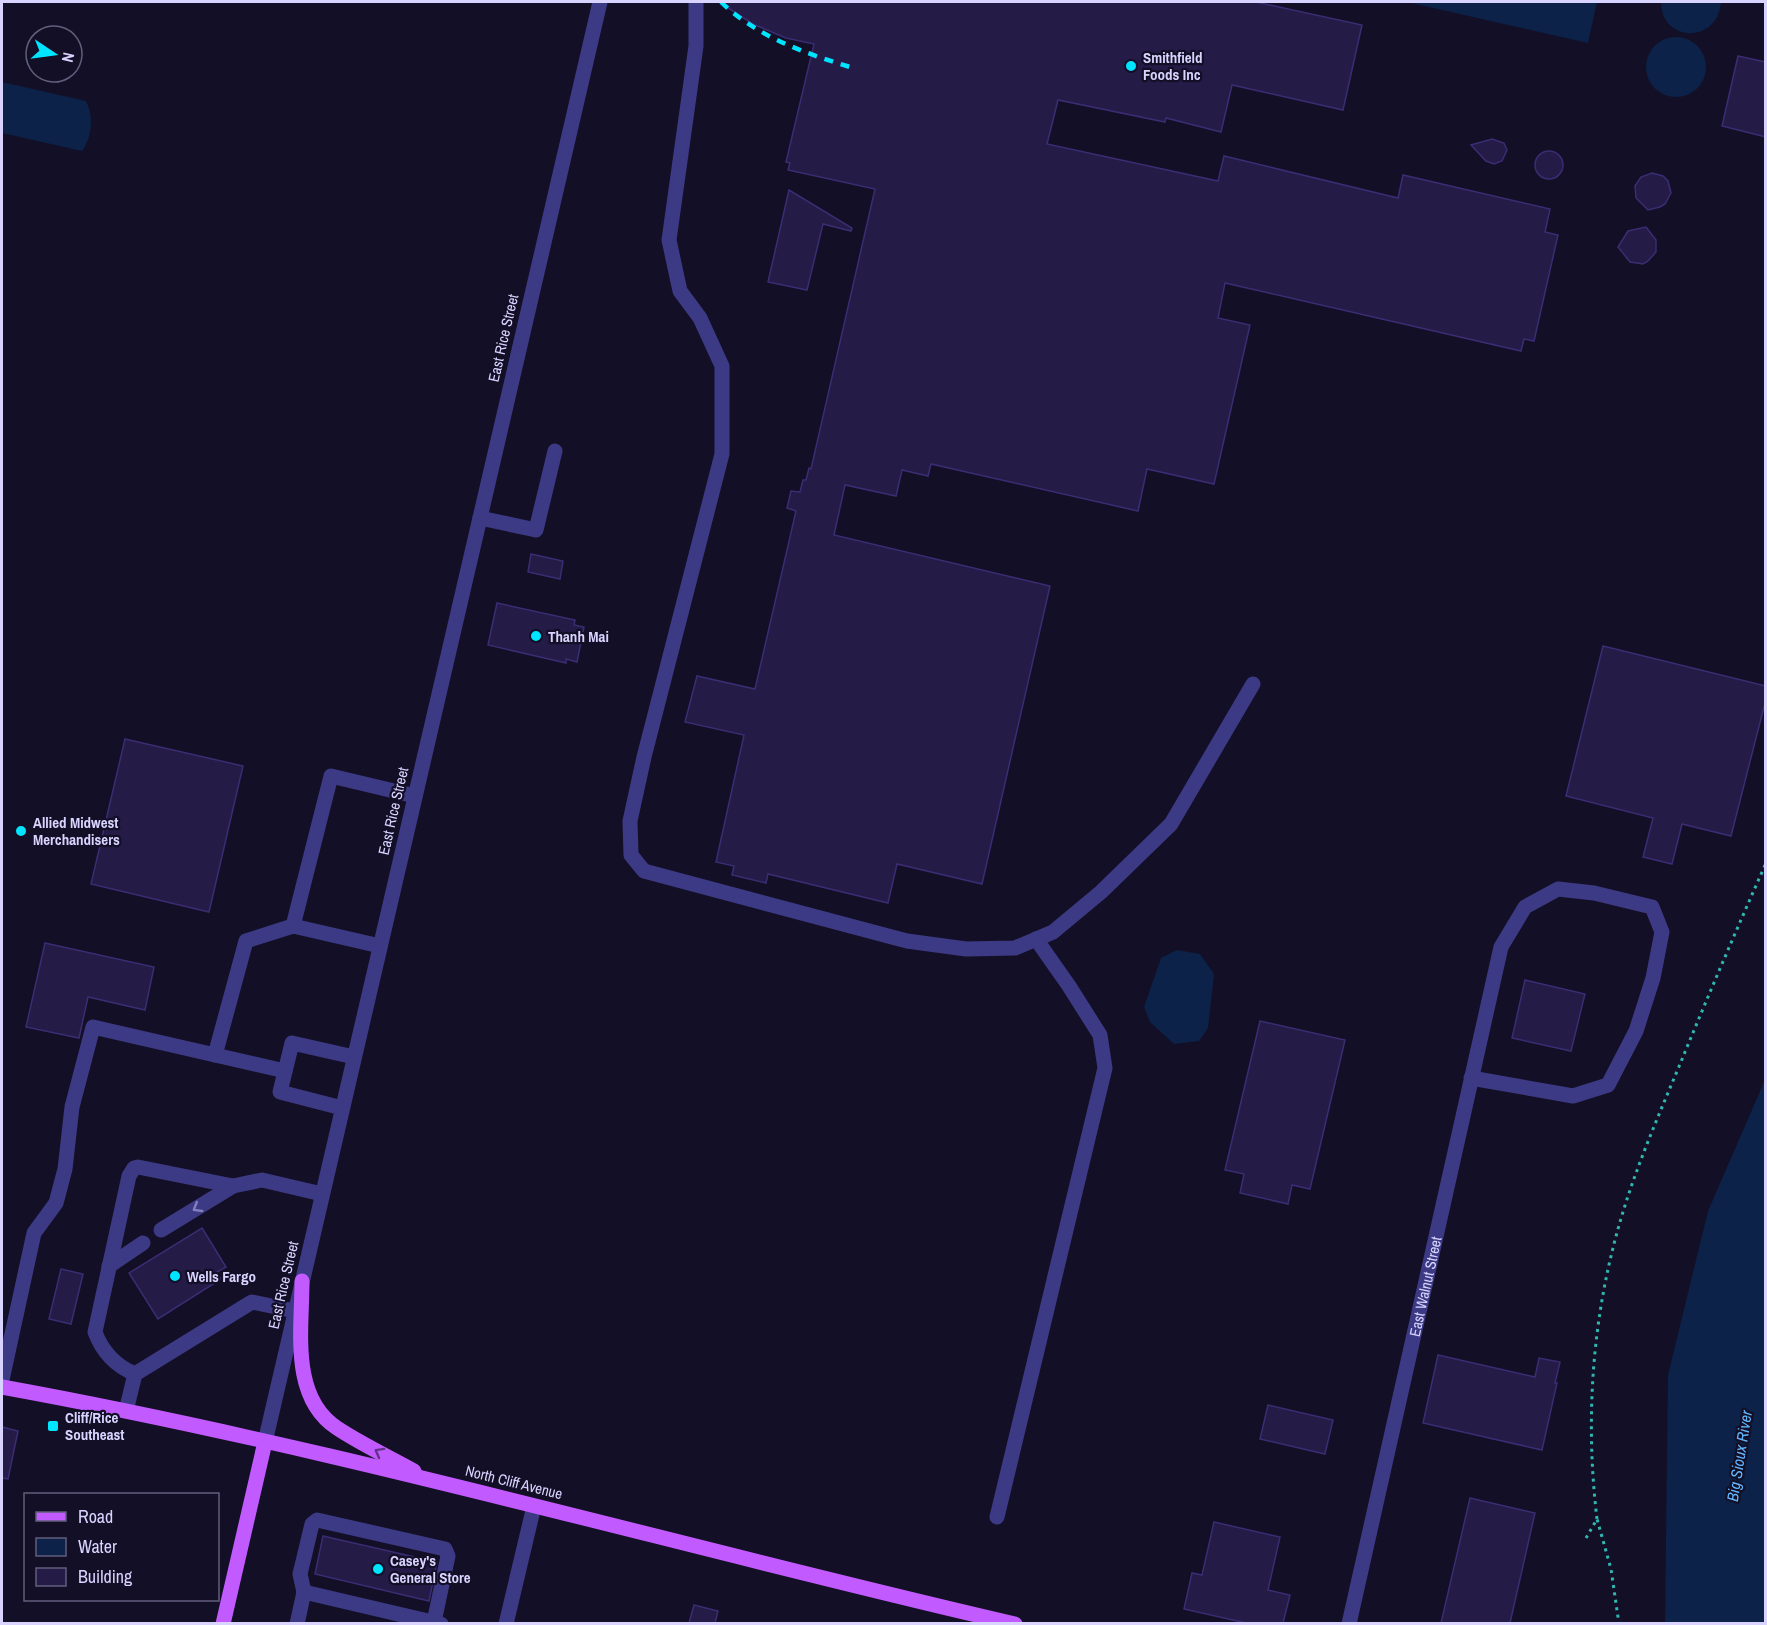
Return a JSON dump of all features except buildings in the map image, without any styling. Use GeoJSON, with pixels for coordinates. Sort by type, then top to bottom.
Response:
{"type":"FeatureCollection","features":[{"type":"Feature","properties":{"kind":"main road"},"geometry":{"type":"LineString","coordinates":[[302,1281],[303,1370],[311,1399],[321,1414],[336,1428],[430,1480]]}},
{"type":"Feature","properties":{"kind":"main road","name":"North Cliff Avenue"},"geometry":{"type":"LineString","coordinates":[[2,1387],[126,1411],[430,1480],[884,1594],[1015,1623]]}},
{"type":"Feature","properties":{"kind":"main road","name":"East Rice Street"},"geometry":{"type":"LineString","coordinates":[[223,1623],[264,1442]]}},
{"type":"Feature","properties":{"kind":"street"},"geometry":{"type":"LineString","coordinates":[[696,2],[696,46],[669,240],[680,291],[700,318],[722,366],[722,454],[644,757],[630,821],[631,855],[644,871],[907,941],[966,949],[1016,948],[1053,932],[1101,892],[1171,824],[1253,684]]}},
{"type":"Feature","properties":{"kind":"street","name":"East Rice Street"},"geometry":{"type":"LineString","coordinates":[[264,1442],[600,5]]}},
{"type":"Feature","properties":{"kind":"street"},"geometry":{"type":"LineString","coordinates":[[480,518],[536,530],[555,451]]}},
{"type":"Feature","properties":{"kind":"street"},"geometry":{"type":"LineString","coordinates":[[293,926],[331,776],[415,796]]}},
{"type":"Feature","properties":{"kind":"street","name":"East Walnut Street"},"geometry":{"type":"LineString","coordinates":[[1349,1623],[1471,1078],[1501,947],[1525,907],[1558,889],[1594,892],[1652,907],[1662,932],[1653,978],[1635,1031],[1608,1085],[1572,1096],[1471,1078]]}},
{"type":"Feature","properties":{"kind":"street"},"geometry":{"type":"LineString","coordinates":[[215,1055],[246,941],[293,926],[380,946]]}},
{"type":"Feature","properties":{"kind":"street"},"geometry":{"type":"LineString","coordinates":[[997,1517],[1105,1068],[1100,1035],[1070,986],[1036,939]]}},
{"type":"Feature","properties":{"kind":"street"},"geometry":{"type":"LineString","coordinates":[[2,1380],[34,1233],[56,1203],[65,1169],[72,1107],[93,1027],[285,1071]]}},
{"type":"Feature","properties":{"kind":"street"},"geometry":{"type":"LineString","coordinates":[[342,1108],[280,1092],[292,1043],[354,1057]]}},
{"type":"Feature","properties":{"kind":"street"},"geometry":{"type":"LineString","coordinates":[[135,1374],[114,1362],[95,1332],[129,1176],[134,1168],[138,1167],[233,1186]]}},
{"type":"Feature","properties":{"kind":"street"},"geometry":{"type":"LineString","coordinates":[[161,1230],[233,1186],[262,1180],[322,1194]]}},
{"type":"Feature","properties":{"kind":"street"},"geometry":{"type":"LineString","coordinates":[[109,1266],[142,1243]]}},
{"type":"Feature","properties":{"kind":"street"},"geometry":{"type":"LineString","coordinates":[[126,1411],[135,1374],[252,1302],[295,1311]]}},
{"type":"Feature","properties":{"kind":"street"},"geometry":{"type":"LineString","coordinates":[[506,1623],[534,1506]]}},
{"type":"Feature","properties":{"kind":"street"},"geometry":{"type":"LineString","coordinates":[[297,1623],[304,1592],[300,1574],[312,1524],[317,1520],[445,1549],[448,1556],[437,1623],[304,1592]]}},
{"type":"Feature","properties":{"kind":"path"},"geometry":{"type":"LineString","coordinates":[[1619,1623],[1611,1569],[1597,1519],[1590,1439],[1599,1317],[1608,1268],[1618,1230],[1653,1128],[1766,863]]}},
{"type":"Feature","properties":{"kind":"path"},"geometry":{"type":"LineString","coordinates":[[1586,1538],[1597,1519]]}},
{"type":"Feature","properties":{"kind":"water"},"geometry":{"type":"Polygon","coordinates":[[[1407,2],[1597,2],[1588,43],[1407,2]]]}},
{"type":"Feature","properties":{"kind":"water"},"geometry":{"type":"Polygon","coordinates":[[[1661,2],[1721,2],[1718,16],[1710,25],[1701,31],[1690,33],[1679,31],[1670,25],[1663,15],[1661,2]]]}},
{"type":"Feature","properties":{"kind":"water"},"geometry":{"type":"Polygon","coordinates":[[[1670,37],[1682,37],[1693,42],[1701,50],[1706,67],[1704,79],[1693,92],[1682,97],[1670,97],[1659,92],[1651,84],[1646,73],[1646,61],[1651,50],[1659,42],[1670,37]]]}},
{"type":"Feature","properties":{"kind":"water"},"geometry":{"type":"Polygon","coordinates":[[[2,82],[86,101],[91,126],[82,151],[2,133],[2,82]]]}},
{"type":"Feature","properties":{"kind":"water"},"geometry":{"type":"Polygon","coordinates":[[[1177,950],[1200,954],[1214,974],[1208,1028],[1199,1041],[1174,1044],[1150,1022],[1144,1007],[1161,958],[1177,950]]]}},
{"type":"Feature","properties":{"kind":"water","name":"Big Sioux River"},"geometry":{"type":"Polygon","coordinates":[[[1765,1080],[1765,1623],[1665,1623],[1668,1375],[1708,1211],[1765,1080]]]}},
{"type":"Feature","properties":{"kind":"railway"},"geometry":{"type":"LineString","coordinates":[[721,2],[749,25],[765,34],[815,56],[850,67]]}},
{"type":"Feature","properties":{"kind":"place","name":"Smithfield Foods Inc"},"geometry":{"type":"Point","coordinates":[1131,66]}},
{"type":"Feature","properties":{"kind":"place","name":"Thanh Mai"},"geometry":{"type":"Point","coordinates":[536,636]}},
{"type":"Feature","properties":{"kind":"place","name":"Allied Midwest Merchandisers"},"geometry":{"type":"Point","coordinates":[21,831]}},
{"type":"Feature","properties":{"kind":"place","name":"Wells Fargo"},"geometry":{"type":"Point","coordinates":[175,1276]}},
{"type":"Feature","properties":{"kind":"place","name":"Cliff/Rice Southeast"},"geometry":{"type":"Point","coordinates":[53,1426]}},
{"type":"Feature","properties":{"kind":"place","name":"Casey's General Store"},"geometry":{"type":"Point","coordinates":[378,1569]}}]}
